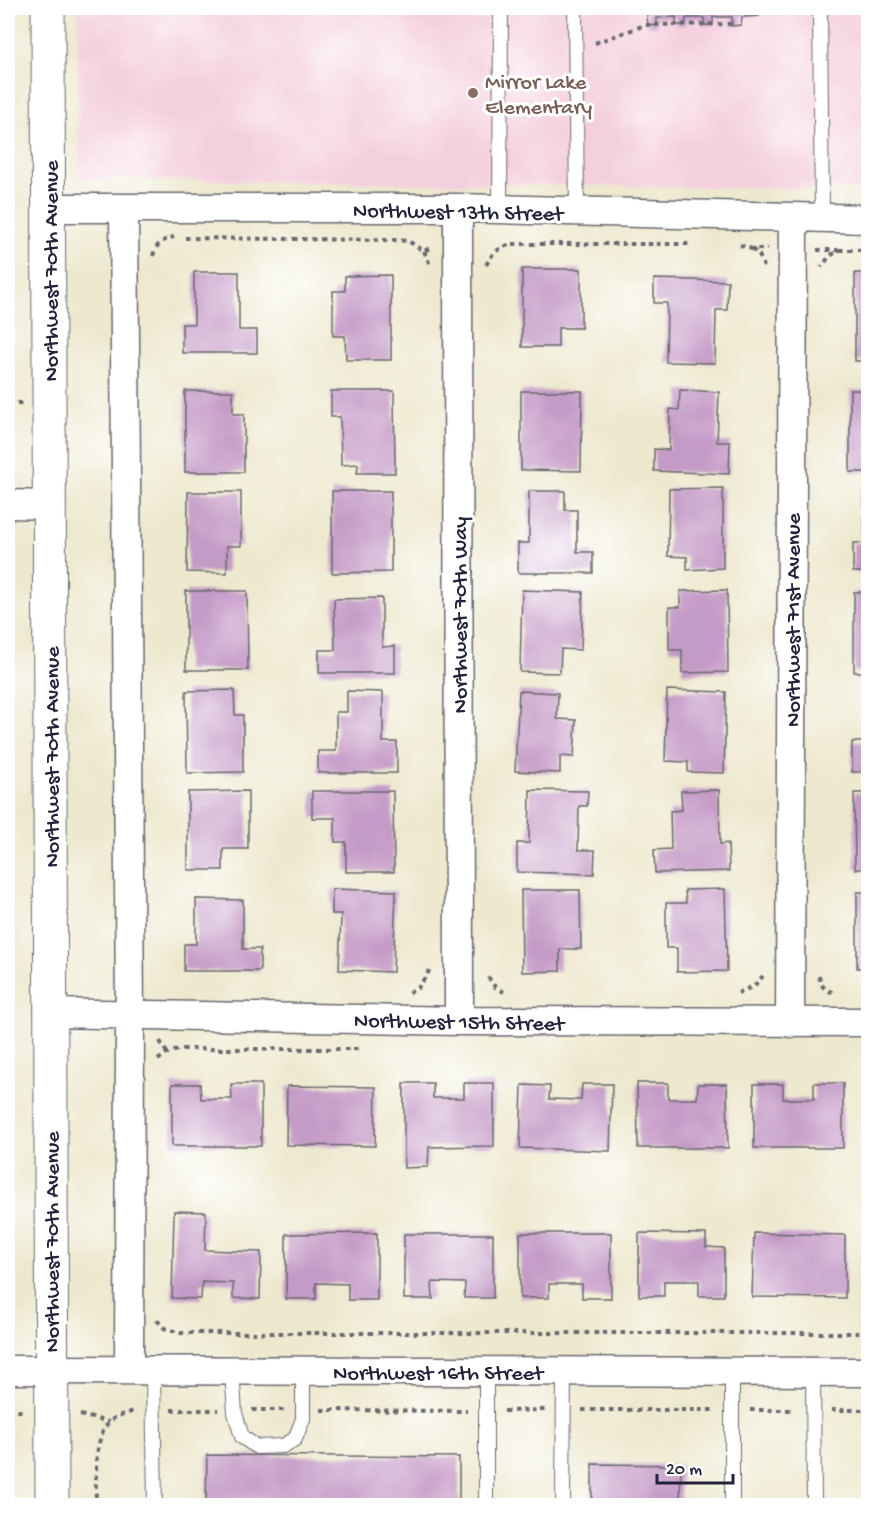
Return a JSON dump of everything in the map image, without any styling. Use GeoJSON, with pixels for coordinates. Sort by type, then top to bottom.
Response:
{"type":"FeatureCollection","features":[{"type":"Feature","properties":{"kind":"street","name":"Northwest 70th Avenue"},"geometry":{"type":"LineString","coordinates":[[48,8],[52,1506]]}},
{"type":"Feature","properties":{"kind":"street","name":"Northwest 13th Street"},"geometry":{"type":"LineString","coordinates":[[48,208],[458,208],[868,219]]}},
{"type":"Feature","properties":{"kind":"street"},"geometry":{"type":"LineString","coordinates":[[124,208],[130,1014],[141,1370]]}},
{"type":"Feature","properties":{"kind":"street","name":"Northwest 70th Way"},"geometry":{"type":"LineString","coordinates":[[458,208],[459,1021]]}},
{"type":"Feature","properties":{"kind":"street","name":"Northwest 71st Avenue"},"geometry":{"type":"LineString","coordinates":[[790,1023],[793,218]]}},
{"type":"Feature","properties":{"kind":"street"},"geometry":{"type":"LineString","coordinates":[[8,504],[50,505]]}},
{"type":"Feature","properties":{"kind":"street","name":"Northwest 15th Street"},"geometry":{"type":"LineString","coordinates":[[49,1013],[459,1021],[868,1022]]}},
{"type":"Feature","properties":{"kind":"street","name":"Northwest 16th Street"},"geometry":{"type":"LineString","coordinates":[[8,1370],[868,1372]]}},
{"type":"Feature","properties":{"kind":"lane"},"geometry":{"type":"LineString","coordinates":[[500,210],[501,8]]}},
{"type":"Feature","properties":{"kind":"lane"},"geometry":{"type":"LineString","coordinates":[[575,8],[577,212]]}},
{"type":"Feature","properties":{"kind":"lane"},"geometry":{"type":"LineString","coordinates":[[820,8],[822,218]]}},
{"type":"Feature","properties":{"kind":"lane"},"geometry":{"type":"LineString","coordinates":[[141,1370],[153,1410],[155,1506]]}},
{"type":"Feature","properties":{"kind":"lane"},"geometry":{"type":"LineString","coordinates":[[232,1371],[235,1410],[242,1437],[256,1447],[283,1446],[295,1439],[303,1419],[303,1371]]}},
{"type":"Feature","properties":{"kind":"lane"},"geometry":{"type":"LineString","coordinates":[[486,1371],[486,1506]]}},
{"type":"Feature","properties":{"kind":"lane"},"geometry":{"type":"LineString","coordinates":[[563,1506],[564,1371]]}},
{"type":"Feature","properties":{"kind":"lane"},"geometry":{"type":"LineString","coordinates":[[732,1371],[732,1506]]}},
{"type":"Feature","properties":{"kind":"lane"},"geometry":{"type":"LineString","coordinates":[[813,1372],[814,1506]]}},
{"type":"Feature","properties":{"kind":"path"},"geometry":{"type":"LineString","coordinates":[[588,46],[645,26],[736,24]]}},
{"type":"Feature","properties":{"kind":"path"},"geometry":{"type":"LineString","coordinates":[[152,257],[155,247],[162,241],[173,237],[408,241],[424,251],[441,244],[477,244],[492,254]]}},
{"type":"Feature","properties":{"kind":"path"},"geometry":{"type":"LineString","coordinates":[[485,270],[492,254],[510,244],[525,242],[698,244]]}},
{"type":"Feature","properties":{"kind":"path"},"geometry":{"type":"LineString","coordinates":[[733,244],[744,245],[759,255],[764,264],[764,271]]}},
{"type":"Feature","properties":{"kind":"path"},"geometry":{"type":"LineString","coordinates":[[839,250],[868,250]]}},
{"type":"Feature","properties":{"kind":"path"},"geometry":{"type":"LineString","coordinates":[[485,969],[489,980],[495,987],[511,994]]}},
{"type":"Feature","properties":{"kind":"path"},"geometry":{"type":"LineString","coordinates":[[735,994],[754,986],[763,978],[765,971]]}},
{"type":"Feature","properties":{"kind":"path"},"geometry":{"type":"LineString","coordinates":[[155,1066],[166,1053],[182,1049],[362,1048]]}},
{"type":"Feature","properties":{"kind":"path"},"geometry":{"type":"LineString","coordinates":[[152,1311],[164,1328],[181,1333],[868,1333]]}},
{"type":"Feature","properties":{"kind":"path"},"geometry":{"type":"LineString","coordinates":[[96,1506],[97,1459],[102,1435],[109,1422],[120,1415],[135,1411],[868,1410]]}},
{"type":"Feature","properties":{"kind":"shaded area","name":"Mirror Lake Elementary"},"geometry":{"type":"Polygon","coordinates":[[[77,8],[868,8],[868,189],[79,179],[77,8]]]}},
{"type":"Feature","properties":{"kind":"building"},"geometry":{"type":"Polygon","coordinates":[[[646,8],[759,8],[759,16],[742,17],[741,25],[732,26],[732,17],[713,17],[713,25],[704,25],[704,18],[686,18],[685,25],[676,25],[676,17],[657,18],[657,26],[648,25],[646,8]]]}},
{"type":"Feature","properties":{"kind":"building"},"geometry":{"type":"Polygon","coordinates":[[[522,269],[581,269],[581,328],[558,328],[558,347],[522,347],[522,269]]]}},
{"type":"Feature","properties":{"kind":"building"},"geometry":{"type":"Polygon","coordinates":[[[194,272],[239,272],[239,330],[257,330],[257,353],[182,353],[182,324],[194,324],[194,272]]]}},
{"type":"Feature","properties":{"kind":"building"},"geometry":{"type":"Polygon","coordinates":[[[855,273],[868,273],[868,361],[855,361],[855,273]]]}},
{"type":"Feature","properties":{"kind":"building"},"geometry":{"type":"Polygon","coordinates":[[[391,275],[391,360],[346,360],[345,336],[333,336],[333,291],[345,291],[345,276],[391,275]]]}},
{"type":"Feature","properties":{"kind":"building"},"geometry":{"type":"Polygon","coordinates":[[[654,279],[728,281],[727,310],[716,310],[715,363],[666,362],[667,303],[654,303],[654,279]]]}},
{"type":"Feature","properties":{"kind":"building"},"geometry":{"type":"Polygon","coordinates":[[[680,390],[719,392],[717,442],[730,442],[729,474],[654,471],[654,449],[669,450],[670,409],[679,410],[680,390]]]}},
{"type":"Feature","properties":{"kind":"building"},"geometry":{"type":"Polygon","coordinates":[[[850,390],[868,390],[868,472],[850,472],[850,390]]]}},
{"type":"Feature","properties":{"kind":"building"},"geometry":{"type":"Polygon","coordinates":[[[185,391],[233,391],[233,414],[244,414],[244,472],[185,472],[185,391]]]}},
{"type":"Feature","properties":{"kind":"building"},"geometry":{"type":"Polygon","coordinates":[[[331,391],[394,391],[395,473],[357,473],[358,464],[341,465],[340,417],[331,417],[331,391]]]}},
{"type":"Feature","properties":{"kind":"building"},"geometry":{"type":"Polygon","coordinates":[[[521,391],[582,391],[581,471],[521,470],[521,391]]]}},
{"type":"Feature","properties":{"kind":"building"},"geometry":{"type":"Polygon","coordinates":[[[723,488],[723,568],[687,570],[687,557],[668,556],[669,489],[723,488]]]}},
{"type":"Feature","properties":{"kind":"building"},"geometry":{"type":"Polygon","coordinates":[[[332,491],[391,491],[391,572],[332,573],[332,491]]]}},
{"type":"Feature","properties":{"kind":"building"},"geometry":{"type":"Polygon","coordinates":[[[529,491],[565,491],[565,510],[577,510],[577,552],[593,552],[593,573],[518,573],[518,543],[529,543],[529,491]]]}},
{"type":"Feature","properties":{"kind":"building"},"geometry":{"type":"Polygon","coordinates":[[[864,491],[868,491],[868,572],[853,572],[853,543],[864,543],[864,491]]]}},
{"type":"Feature","properties":{"kind":"building"},"geometry":{"type":"Polygon","coordinates":[[[188,492],[241,492],[241,546],[227,546],[227,573],[187,572],[188,492]]]}},
{"type":"Feature","properties":{"kind":"building"},"geometry":{"type":"Polygon","coordinates":[[[522,590],[583,592],[581,650],[561,649],[560,673],[520,672],[522,590]]]}},
{"type":"Feature","properties":{"kind":"building"},"geometry":{"type":"Polygon","coordinates":[[[727,590],[728,672],[682,673],[682,650],[669,650],[669,607],[680,607],[680,591],[727,590]]]}},
{"type":"Feature","properties":{"kind":"building"},"geometry":{"type":"Polygon","coordinates":[[[186,591],[247,591],[248,670],[186,670],[186,591]]]}},
{"type":"Feature","properties":{"kind":"building"},"geometry":{"type":"Polygon","coordinates":[[[854,592],[868,592],[868,672],[854,672],[854,592]]]}},
{"type":"Feature","properties":{"kind":"building"},"geometry":{"type":"Polygon","coordinates":[[[382,598],[382,647],[395,646],[395,673],[319,673],[319,650],[335,650],[334,599],[382,598]]]}},
{"type":"Feature","properties":{"kind":"building"},"geometry":{"type":"Polygon","coordinates":[[[234,690],[235,715],[243,715],[243,772],[187,773],[186,691],[234,690]]]}},
{"type":"Feature","properties":{"kind":"building"},"geometry":{"type":"Polygon","coordinates":[[[667,690],[726,692],[724,773],[688,772],[688,762],[665,761],[667,690]]]}},
{"type":"Feature","properties":{"kind":"building"},"geometry":{"type":"Polygon","coordinates":[[[347,691],[383,692],[383,742],[397,742],[397,773],[318,773],[318,751],[336,751],[336,712],[347,712],[347,691]]]}},
{"type":"Feature","properties":{"kind":"building"},"geometry":{"type":"Polygon","coordinates":[[[519,691],[558,693],[557,719],[576,720],[574,757],[560,756],[560,773],[515,771],[519,691]]]}},
{"type":"Feature","properties":{"kind":"building"},"geometry":{"type":"Polygon","coordinates":[[[864,691],[868,691],[868,772],[852,772],[852,742],[863,742],[864,691]]]}},
{"type":"Feature","properties":{"kind":"building"},"geometry":{"type":"Polygon","coordinates":[[[530,790],[588,791],[587,806],[579,806],[578,850],[595,850],[594,874],[517,872],[517,843],[529,843],[530,790]]]}},
{"type":"Feature","properties":{"kind":"building"},"geometry":{"type":"Polygon","coordinates":[[[719,790],[720,844],[728,843],[729,871],[655,873],[654,850],[671,849],[670,811],[682,810],[681,791],[719,790]]]}},
{"type":"Feature","properties":{"kind":"building"},"geometry":{"type":"Polygon","coordinates":[[[248,791],[248,849],[223,849],[223,870],[188,870],[188,792],[248,791]]]}},
{"type":"Feature","properties":{"kind":"building"},"geometry":{"type":"Polygon","coordinates":[[[312,791],[393,791],[394,872],[346,872],[346,842],[335,842],[335,818],[312,818],[312,791]]]}},
{"type":"Feature","properties":{"kind":"building"},"geometry":{"type":"Polygon","coordinates":[[[854,793],[868,793],[868,869],[855,869],[854,793]]]}},
{"type":"Feature","properties":{"kind":"building"},"geometry":{"type":"Polygon","coordinates":[[[332,889],[396,891],[393,972],[339,970],[341,914],[332,914],[332,889]]]}},
{"type":"Feature","properties":{"kind":"building"},"geometry":{"type":"Polygon","coordinates":[[[725,889],[727,971],[677,972],[677,948],[666,948],[666,903],[686,903],[685,890],[725,889]]]}},
{"type":"Feature","properties":{"kind":"building"},"geometry":{"type":"Polygon","coordinates":[[[521,890],[580,890],[581,949],[560,949],[560,971],[522,972],[521,890]]]}},
{"type":"Feature","properties":{"kind":"building"},"geometry":{"type":"Polygon","coordinates":[[[857,892],[868,892],[868,968],[857,968],[857,892]]]}},
{"type":"Feature","properties":{"kind":"building"},"geometry":{"type":"Polygon","coordinates":[[[196,899],[243,900],[243,949],[260,949],[260,971],[184,971],[184,944],[196,944],[196,899]]]}},
{"type":"Feature","properties":{"kind":"building"},"geometry":{"type":"Polygon","coordinates":[[[404,1083],[433,1083],[433,1098],[464,1098],[464,1083],[494,1083],[494,1146],[429,1147],[428,1167],[404,1168],[404,1083]]]}},
{"type":"Feature","properties":{"kind":"building"},"geometry":{"type":"Polygon","coordinates":[[[637,1083],[668,1083],[668,1099],[697,1099],[698,1084],[727,1084],[728,1148],[638,1148],[637,1083]]]}},
{"type":"Feature","properties":{"kind":"building"},"geometry":{"type":"Polygon","coordinates":[[[814,1083],[843,1083],[843,1148],[754,1148],[754,1084],[783,1084],[783,1099],[814,1099],[814,1083]]]}},
{"type":"Feature","properties":{"kind":"building"},"geometry":{"type":"Polygon","coordinates":[[[172,1084],[200,1084],[201,1099],[232,1099],[231,1084],[261,1084],[261,1146],[172,1146],[172,1084]]]}},
{"type":"Feature","properties":{"kind":"building"},"geometry":{"type":"Polygon","coordinates":[[[582,1084],[612,1084],[610,1151],[520,1148],[522,1085],[550,1086],[549,1099],[581,1100],[582,1084]]]}},
{"type":"Feature","properties":{"kind":"building"},"geometry":{"type":"Polygon","coordinates":[[[287,1086],[376,1087],[375,1146],[286,1145],[287,1086]]]}},
{"type":"Feature","properties":{"kind":"building"},"geometry":{"type":"Polygon","coordinates":[[[174,1211],[206,1212],[205,1250],[261,1252],[260,1299],[233,1298],[233,1283],[202,1282],[201,1299],[172,1298],[174,1211]]]}},
{"type":"Feature","properties":{"kind":"building"},"geometry":{"type":"Polygon","coordinates":[[[377,1233],[377,1300],[348,1300],[348,1284],[316,1283],[316,1299],[286,1299],[286,1234],[377,1233]]]}},
{"type":"Feature","properties":{"kind":"building"},"geometry":{"type":"Polygon","coordinates":[[[520,1233],[611,1233],[611,1298],[582,1298],[582,1284],[549,1284],[549,1298],[520,1298],[520,1233]]]}},
{"type":"Feature","properties":{"kind":"building"},"geometry":{"type":"Polygon","coordinates":[[[639,1233],[706,1234],[706,1247],[724,1248],[724,1296],[699,1296],[699,1281],[664,1281],[664,1296],[639,1296],[639,1233]]]}},
{"type":"Feature","properties":{"kind":"building"},"geometry":{"type":"Polygon","coordinates":[[[754,1233],[845,1235],[845,1298],[752,1297],[754,1233]]]}},
{"type":"Feature","properties":{"kind":"building"},"geometry":{"type":"Polygon","coordinates":[[[404,1234],[493,1234],[493,1298],[464,1298],[465,1283],[432,1282],[433,1299],[404,1299],[404,1234]]]}},
{"type":"Feature","properties":{"kind":"building"},"geometry":{"type":"Polygon","coordinates":[[[207,1455],[459,1457],[459,1506],[206,1506],[207,1455]]]}},
{"type":"Feature","properties":{"kind":"building"},"geometry":{"type":"Polygon","coordinates":[[[592,1464],[681,1465],[680,1506],[592,1506],[592,1464]]]}},
{"type":"Feature","properties":{"kind":"place","name":"Mirror Lake Elementary"},"geometry":{"type":"Point","coordinates":[473,93]}}]}
